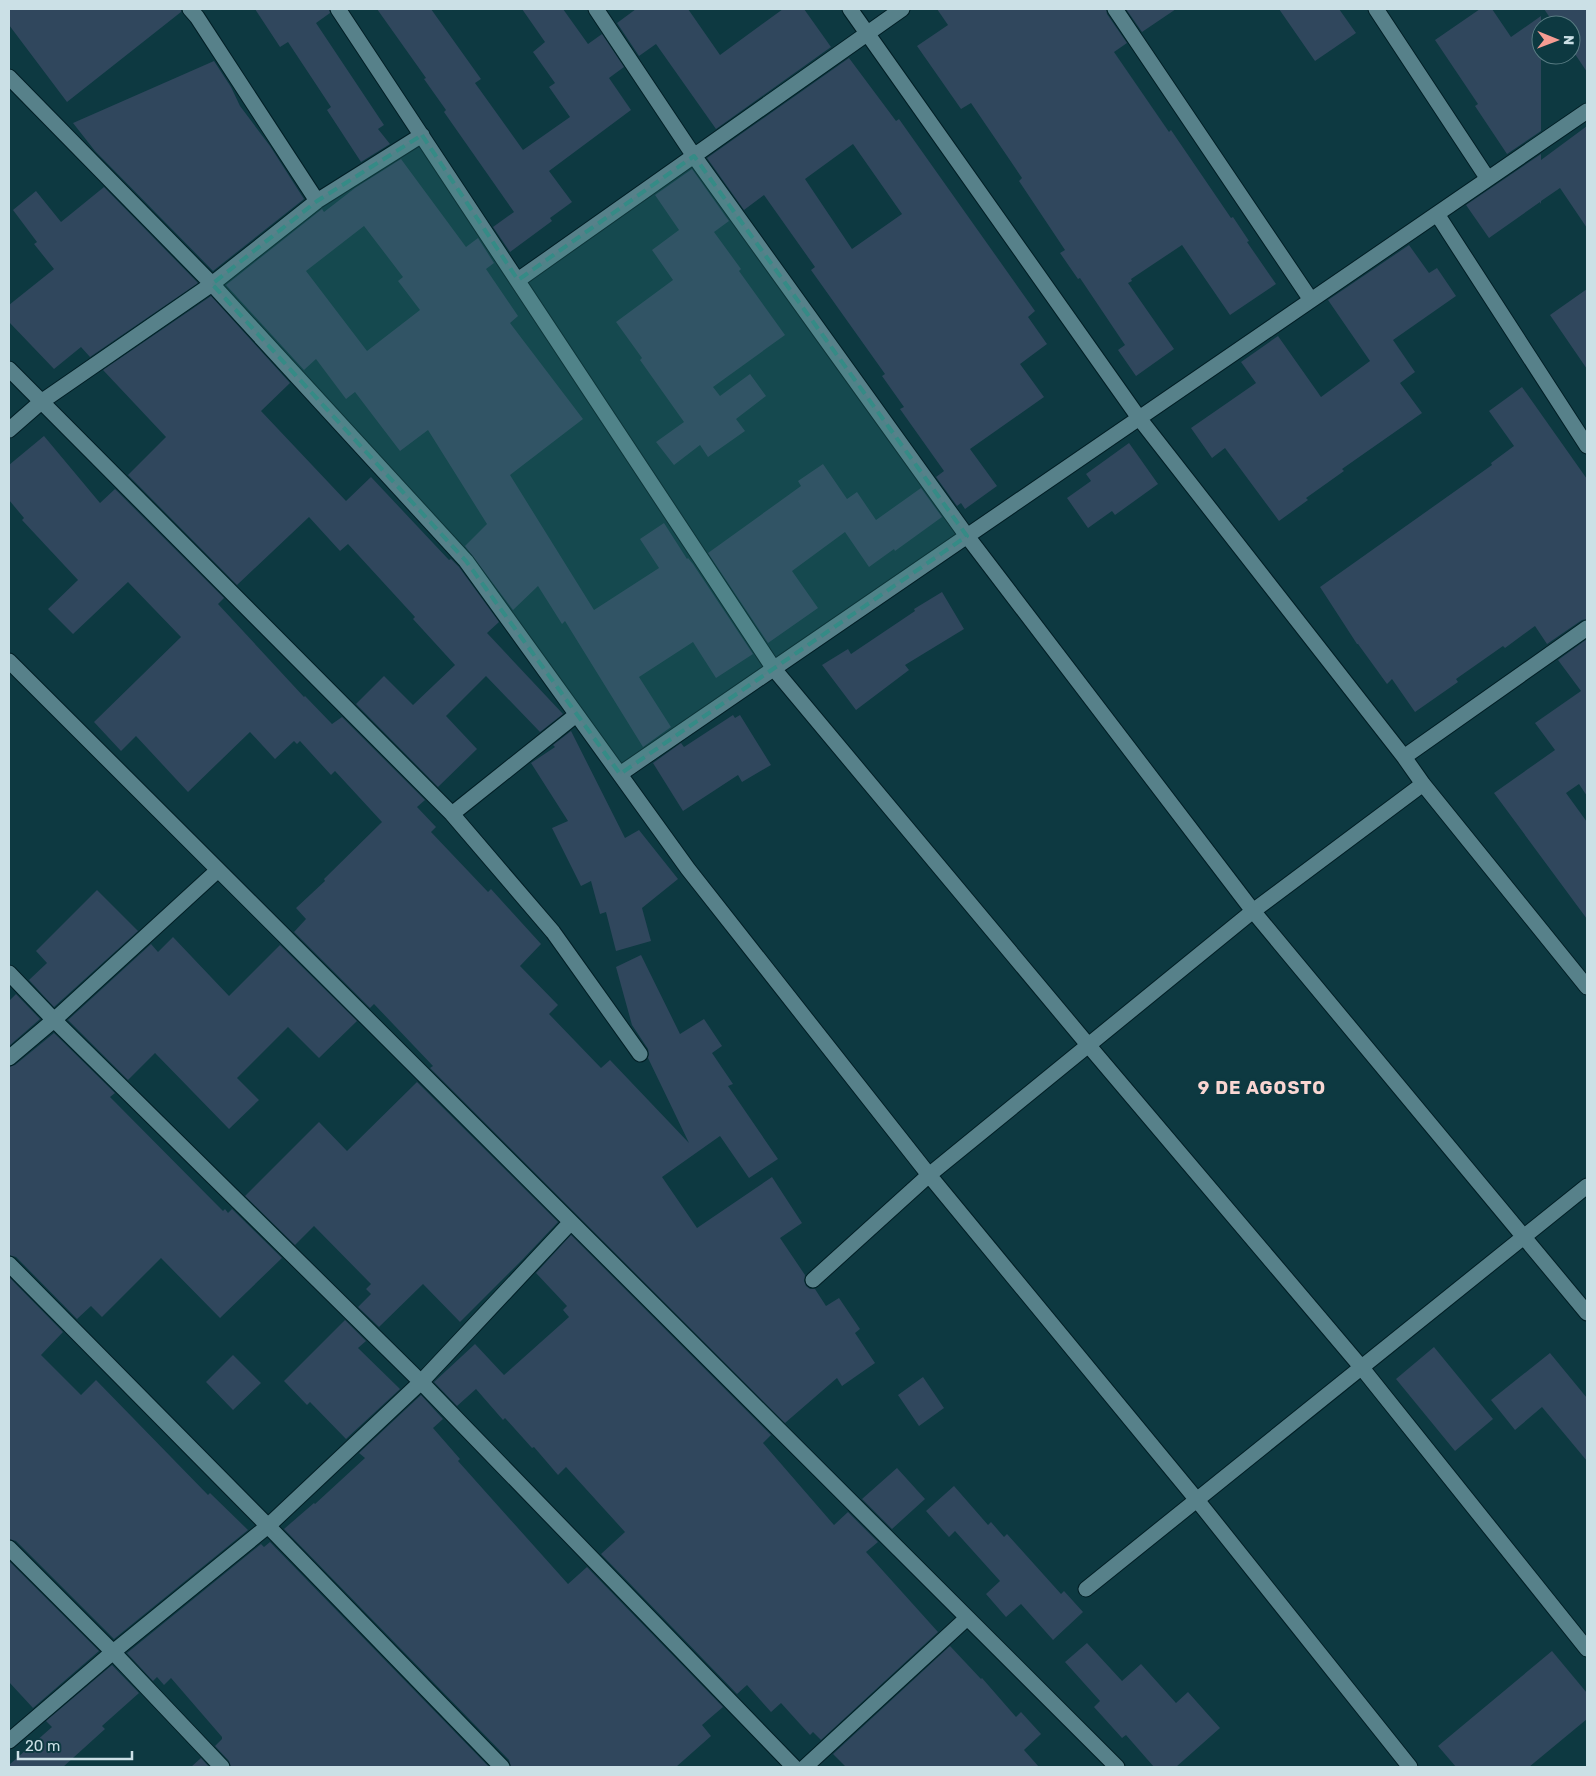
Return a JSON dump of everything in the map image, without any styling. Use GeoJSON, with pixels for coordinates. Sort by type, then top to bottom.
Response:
{"type":"FeatureCollection","features":[{"type":"Feature","properties":{"kind":"street"},"geometry":{"type":"LineString","coordinates":[[190,9],[317,200]]}},
{"type":"Feature","properties":{"kind":"street"},"geometry":{"type":"LineString","coordinates":[[338,9],[774,669],[1089,1046],[1362,1368],[1587,1649]]}},
{"type":"Feature","properties":{"kind":"street"},"geometry":{"type":"LineString","coordinates":[[596,9],[694,156],[967,536],[1253,911],[1525,1236],[1587,1313]]}},
{"type":"Feature","properties":{"kind":"street"},"geometry":{"type":"LineString","coordinates":[[850,9],[1139,418],[1404,757],[1423,784],[1587,987]]}},
{"type":"Feature","properties":{"kind":"street"},"geometry":{"type":"LineString","coordinates":[[518,280],[902,9]]}},
{"type":"Feature","properties":{"kind":"street"},"geometry":{"type":"LineString","coordinates":[[1115,9],[1311,300]]}},
{"type":"Feature","properties":{"kind":"street"},"geometry":{"type":"LineString","coordinates":[[1376,9],[1488,179]]}},
{"type":"Feature","properties":{"kind":"street"},"geometry":{"type":"LineString","coordinates":[[9,77],[212,284],[466,561],[688,869],[930,1175],[1197,1500],[1410,1767]]}},
{"type":"Feature","properties":{"kind":"street"},"geometry":{"type":"LineString","coordinates":[[620,774],[1587,111]]}},
{"type":"Feature","properties":{"kind":"street"},"geometry":{"type":"LineString","coordinates":[[9,430],[41,402],[212,284],[317,200],[422,135]]}},
{"type":"Feature","properties":{"kind":"street"},"geometry":{"type":"LineString","coordinates":[[1437,214],[1587,446]]}},
{"type":"Feature","properties":{"kind":"street"},"geometry":{"type":"LineString","coordinates":[[9,369],[452,814],[553,932],[640,1054]]}},
{"type":"Feature","properties":{"kind":"street"},"geometry":{"type":"LineString","coordinates":[[1404,757],[1587,628]]}},
{"type":"Feature","properties":{"kind":"street"},"geometry":{"type":"LineString","coordinates":[[9,661],[1117,1767]]}},
{"type":"Feature","properties":{"kind":"street"},"geometry":{"type":"LineString","coordinates":[[452,814],[576,715]]}},
{"type":"Feature","properties":{"kind":"street"},"geometry":{"type":"LineString","coordinates":[[813,1280],[930,1175],[1253,911],[1423,784]]}},
{"type":"Feature","properties":{"kind":"street"},"geometry":{"type":"LineString","coordinates":[[9,1058],[54,1020],[218,870]]}},
{"type":"Feature","properties":{"kind":"street"},"geometry":{"type":"LineString","coordinates":[[9,973],[54,1020],[421,1382],[794,1767]]}},
{"type":"Feature","properties":{"kind":"street"},"geometry":{"type":"LineString","coordinates":[[1086,1589],[1587,1186]]}},
{"type":"Feature","properties":{"kind":"street"},"geometry":{"type":"LineString","coordinates":[[9,1741],[113,1652],[268,1526],[421,1382],[571,1222]]}},
{"type":"Feature","properties":{"kind":"street"},"geometry":{"type":"LineString","coordinates":[[9,1264],[268,1526],[502,1767]]}},
{"type":"Feature","properties":{"kind":"street"},"geometry":{"type":"LineString","coordinates":[[9,1548],[113,1652],[222,1767]]}},
{"type":"Feature","properties":{"kind":"street"},"geometry":{"type":"LineString","coordinates":[[805,1767],[967,1618]]}},
{"type":"Feature","properties":{"kind":"highlighted area"},"geometry":{"type":"Polygon","coordinates":[[[422,135],[518,280],[694,156],[967,536],[620,774],[466,561],[212,284],[317,201],[422,135]]]}},
{"type":"Feature","properties":{"kind":"building"},"geometry":{"type":"Polygon","coordinates":[[[9,9],[181,9],[181,12],[67,102],[9,25],[9,9]]]}},
{"type":"Feature","properties":{"kind":"building"},"geometry":{"type":"Polygon","coordinates":[[[255,9],[329,9],[330,13],[316,23],[384,125],[378,129],[390,144],[361,162],[327,110],[331,107],[288,42],[280,47],[255,9]]]}},
{"type":"Feature","properties":{"kind":"building"},"geometry":{"type":"Polygon","coordinates":[[[377,9],[431,9],[481,79],[475,83],[523,150],[570,117],[549,87],[555,83],[533,52],[545,42],[522,9],[563,9],[588,44],[602,34],[624,67],[609,78],[631,110],[549,171],[572,202],[550,218],[552,221],[510,252],[493,227],[514,212],[444,112],[446,110],[424,79],[426,78],[377,9]]]}},
{"type":"Feature","properties":{"kind":"building"},"geometry":{"type":"Polygon","coordinates":[[[636,9],[688,9],[720,55],[783,9],[804,9],[831,47],[716,129],[656,44],[639,56],[617,23],[636,9]]]}},
{"type":"Feature","properties":{"kind":"building"},"geometry":{"type":"Polygon","coordinates":[[[937,9],[1106,9],[1107,14],[1127,43],[1114,52],[1169,132],[1171,130],[1231,218],[1233,217],[1249,241],[1247,242],[1276,284],[1230,315],[1182,245],[1131,279],[1132,281],[1128,283],[1174,349],[1136,376],[1118,350],[1125,345],[1080,278],[1078,279],[1060,253],[1065,250],[1019,181],[1022,178],[971,103],[961,109],[917,46],[948,25],[937,9]]]}},
{"type":"Feature","properties":{"kind":"building"},"geometry":{"type":"Polygon","coordinates":[[[1126,9],[1176,9],[1142,32],[1126,9]]]}},
{"type":"Feature","properties":{"kind":"building"},"geometry":{"type":"Polygon","coordinates":[[[1279,9],[1339,9],[1356,33],[1315,61],[1279,9]]]}},
{"type":"Feature","properties":{"kind":"building"},"geometry":{"type":"Polygon","coordinates":[[[1480,9],[1492,9],[1511,37],[1531,23],[1531,65],[1541,65],[1541,131],[1507,154],[1475,106],[1478,104],[1435,40],[1480,9]]]}},
{"type":"Feature","properties":{"kind":"building"},"geometry":{"type":"Polygon","coordinates":[[[1544,9],[1587,9],[1587,72],[1581,63],[1581,15],[1548,15],[1544,9]]]}},
{"type":"Feature","properties":{"kind":"building"},"geometry":{"type":"Polygon","coordinates":[[[849,58],[896,121],[899,119],[1035,311],[1028,317],[1047,344],[1020,364],[1044,397],[970,449],[997,486],[965,509],[961,503],[957,506],[936,477],[944,471],[900,409],[904,407],[882,376],[885,374],[811,270],[815,267],[764,195],[744,210],[707,158],[849,58]],[[853,144],[805,179],[852,249],[902,214],[853,144]]]}},
{"type":"Feature","properties":{"kind":"building"},"geometry":{"type":"Polygon","coordinates":[[[214,61],[231,87],[240,106],[270,146],[304,199],[213,271],[95,151],[73,123],[214,61]]]}},
{"type":"Feature","properties":{"kind":"building"},"geometry":{"type":"Polygon","coordinates":[[[1587,126],[1587,228],[1560,188],[1541,201],[1541,204],[1540,202],[1489,238],[1466,205],[1541,154],[1541,160],[1587,126]]]}},
{"type":"Feature","properties":{"kind":"building"},"geometry":{"type":"Polygon","coordinates":[[[401,159],[466,247],[478,238],[494,263],[486,269],[518,316],[510,323],[583,419],[510,475],[594,610],[659,568],[640,539],[664,523],[753,654],[716,678],[693,642],[639,677],[671,727],[643,747],[565,621],[562,624],[538,586],[513,610],[465,546],[487,524],[428,430],[400,451],[355,392],[346,399],[316,359],[304,370],[226,285],[322,209],[324,212],[355,188],[401,159]],[[364,226],[306,271],[367,351],[420,310],[398,281],[403,277],[364,226]]]}},
{"type":"Feature","properties":{"kind":"building"},"geometry":{"type":"Polygon","coordinates":[[[692,169],[729,221],[714,232],[741,269],[739,271],[785,335],[713,387],[720,396],[750,374],[766,396],[736,419],[745,431],[708,457],[700,445],[674,465],[656,442],[684,422],[640,360],[642,358],[616,322],[673,280],[652,250],[679,230],[655,195],[692,169]]]}},
{"type":"Feature","properties":{"kind":"building"},"geometry":{"type":"Polygon","coordinates":[[[104,187],[198,283],[90,357],[81,347],[54,369],[9,322],[9,305],[54,269],[34,244],[37,242],[13,210],[36,191],[61,222],[104,187]]]}},
{"type":"Feature","properties":{"kind":"building"},"geometry":{"type":"Polygon","coordinates":[[[1409,245],[1429,273],[1437,268],[1456,296],[1393,340],[1415,372],[1400,383],[1422,413],[1342,469],[1344,471],[1306,498],[1308,500],[1279,521],[1225,448],[1212,458],[1191,428],[1256,383],[1241,362],[1278,336],[1321,397],[1370,361],[1328,300],[1409,245]]]}},
{"type":"Feature","properties":{"kind":"building"},"geometry":{"type":"Polygon","coordinates":[[[1587,289],[1587,369],[1550,315],[1587,289]]]}},
{"type":"Feature","properties":{"kind":"building"},"geometry":{"type":"Polygon","coordinates":[[[211,296],[290,383],[261,411],[346,501],[371,477],[449,560],[451,559],[459,567],[499,622],[487,633],[563,714],[540,732],[486,676],[446,716],[477,749],[438,787],[356,704],[384,676],[413,705],[455,665],[413,619],[415,617],[348,544],[340,551],[309,517],[237,585],[128,475],[166,437],[103,370],[211,296]]]}},
{"type":"Feature","properties":{"kind":"building"},"geometry":{"type":"Polygon","coordinates":[[[1522,387],[1587,479],[1587,619],[1582,620],[1547,644],[1535,626],[1505,648],[1503,646],[1456,679],[1458,682],[1415,712],[1392,679],[1387,684],[1357,644],[1320,587],[1492,465],[1491,463],[1514,446],[1489,411],[1522,387]]]}},
{"type":"Feature","properties":{"kind":"building"},"geometry":{"type":"Polygon","coordinates":[[[44,436],[100,503],[115,489],[224,598],[218,604],[304,697],[332,724],[342,717],[425,800],[417,807],[436,827],[431,832],[488,892],[491,889],[541,944],[520,966],[558,1005],[549,1014],[601,1068],[610,1060],[689,1143],[648,1058],[648,1049],[632,1025],[616,967],[641,955],[680,1034],[704,1019],[722,1046],[712,1053],[733,1084],[728,1086],[778,1159],[749,1178],[720,1136],[662,1177],[697,1228],[772,1177],[802,1223],[780,1238],[805,1275],[804,1281],[806,1286],[810,1289],[815,1289],[826,1306],[839,1298],[860,1329],[855,1333],[875,1363],[842,1386],[837,1378],[785,1423],[430,1068],[433,1066],[374,1004],[370,1008],[294,932],[306,919],[296,908],[382,822],[335,771],[331,775],[300,741],[297,744],[294,741],[275,759],[250,732],[188,792],[136,736],[121,751],[94,722],[181,637],[128,582],[73,634],[48,609],[78,580],[22,520],[24,518],[9,500],[9,465],[44,436]]]}},
{"type":"Feature","properties":{"kind":"building"},"geometry":{"type":"Polygon","coordinates":[[[1129,443],[1158,484],[1115,515],[1112,511],[1088,528],[1067,498],[1091,481],[1086,474],[1129,443]]]}},
{"type":"Feature","properties":{"kind":"building"},"geometry":{"type":"Polygon","coordinates":[[[823,464],[847,499],[857,492],[876,520],[921,488],[942,517],[869,567],[845,532],[792,571],[818,608],[768,643],[708,553],[801,486],[798,481],[823,464]]]}},
{"type":"Feature","properties":{"kind":"building"},"geometry":{"type":"Polygon","coordinates":[[[942,592],[964,629],[905,665],[909,670],[856,710],[822,665],[848,649],[851,654],[915,611],[914,609],[942,592]]]}},
{"type":"Feature","properties":{"kind":"building"},"geometry":{"type":"Polygon","coordinates":[[[1587,639],[1587,796],[1579,784],[1566,793],[1587,822],[1587,919],[1494,793],[1555,750],[1535,723],[1581,691],[1558,660],[1587,639]]]}},
{"type":"Feature","properties":{"kind":"building"},"geometry":{"type":"Polygon","coordinates":[[[733,715],[735,718],[740,715],[771,765],[742,782],[738,775],[683,811],[653,763],[681,743],[684,747],[733,715]]]}},
{"type":"Feature","properties":{"kind":"building"},"geometry":{"type":"Polygon","coordinates":[[[571,731],[625,838],[639,830],[678,879],[642,908],[651,941],[616,951],[606,912],[600,914],[591,881],[581,886],[552,828],[568,821],[531,763],[555,747],[553,745],[571,731]]]}},
{"type":"Feature","properties":{"kind":"building"},"geometry":{"type":"Polygon","coordinates":[[[97,890],[138,931],[54,1007],[29,980],[47,963],[36,951],[97,890]]]}},
{"type":"Feature","properties":{"kind":"building"},"geometry":{"type":"Polygon","coordinates":[[[173,937],[229,996],[280,945],[357,1021],[319,1058],[288,1027],[237,1078],[259,1100],[229,1129],[155,1053],[128,1080],[68,1020],[151,944],[158,952],[173,937]]]}},
{"type":"Feature","properties":{"kind":"building"},"geometry":{"type":"Polygon","coordinates":[[[16,994],[40,1019],[9,1046],[9,1001],[16,994]]]}},
{"type":"Feature","properties":{"kind":"building"},"geometry":{"type":"Polygon","coordinates":[[[54,1033],[115,1093],[110,1097],[223,1211],[225,1209],[228,1213],[232,1209],[282,1258],[220,1318],[161,1258],[102,1317],[91,1306],[77,1319],[16,1257],[9,1255],[9,1067],[15,1065],[54,1033]]]}},
{"type":"Feature","properties":{"kind":"building"},"geometry":{"type":"Polygon","coordinates":[[[417,1082],[558,1222],[460,1322],[423,1284],[379,1327],[358,1307],[371,1294],[366,1289],[371,1284],[314,1226],[295,1245],[245,1196],[319,1122],[347,1151],[417,1082]]]}},
{"type":"Feature","properties":{"kind":"building"},"geometry":{"type":"Polygon","coordinates":[[[571,1235],[771,1435],[763,1443],[834,1525],[848,1512],[878,1542],[866,1552],[938,1632],[821,1740],[813,1732],[810,1735],[781,1703],[771,1712],[747,1685],[737,1694],[601,1554],[625,1532],[566,1467],[558,1475],[534,1447],[532,1448],[505,1418],[503,1420],[476,1389],[457,1406],[434,1382],[475,1344],[504,1375],[569,1317],[563,1310],[567,1306],[536,1273],[571,1235]]]}},
{"type":"Feature","properties":{"kind":"building"},"geometry":{"type":"Polygon","coordinates":[[[9,1277],[63,1332],[41,1355],[81,1395],[96,1380],[208,1495],[210,1493],[248,1530],[114,1639],[16,1541],[9,1539],[9,1277]]]}},
{"type":"Feature","properties":{"kind":"building"},"geometry":{"type":"Polygon","coordinates":[[[345,1320],[366,1341],[358,1348],[400,1389],[346,1439],[310,1402],[307,1405],[284,1381],[345,1320]]]}},
{"type":"Feature","properties":{"kind":"building"},"geometry":{"type":"Polygon","coordinates":[[[1434,1347],[1493,1419],[1455,1451],[1396,1379],[1434,1347]]]}},
{"type":"Feature","properties":{"kind":"building"},"geometry":{"type":"Polygon","coordinates":[[[1550,1353],[1587,1398],[1587,1461],[1542,1407],[1515,1430],[1491,1400],[1550,1353]]]}},
{"type":"Feature","properties":{"kind":"building"},"geometry":{"type":"Polygon","coordinates":[[[233,1355],[261,1383],[233,1410],[206,1382],[233,1355]]]}},
{"type":"Feature","properties":{"kind":"building"},"geometry":{"type":"Polygon","coordinates":[[[923,1377],[944,1408],[919,1426],[898,1395],[923,1377]]]}},
{"type":"Feature","properties":{"kind":"building"},"geometry":{"type":"Polygon","coordinates":[[[421,1395],[443,1419],[433,1428],[460,1459],[458,1461],[568,1584],[587,1567],[723,1707],[702,1725],[711,1736],[676,1767],[511,1767],[509,1760],[284,1529],[315,1504],[365,1458],[359,1453],[421,1395]]]}},
{"type":"Feature","properties":{"kind":"building"},"geometry":{"type":"Polygon","coordinates":[[[897,1468],[925,1499],[892,1529],[862,1499],[897,1468]]]}},
{"type":"Feature","properties":{"kind":"building"},"geometry":{"type":"Polygon","coordinates":[[[954,1486],[988,1525],[991,1522],[1004,1537],[1007,1534],[1061,1594],[1064,1591],[1083,1612],[1053,1640],[1021,1604],[1006,1617],[986,1594],[1000,1581],[955,1531],[949,1537],[926,1511],[954,1486]]]}},
{"type":"Feature","properties":{"kind":"building"},"geometry":{"type":"Polygon","coordinates":[[[270,1542],[489,1767],[231,1767],[229,1761],[215,1746],[222,1737],[171,1678],[164,1685],[157,1677],[153,1681],[127,1653],[261,1544],[264,1547],[270,1542]]]}},
{"type":"Feature","properties":{"kind":"building"},"geometry":{"type":"Polygon","coordinates":[[[9,1561],[99,1651],[33,1708],[9,1682],[9,1561]]]}},
{"type":"Feature","properties":{"kind":"building"},"geometry":{"type":"Polygon","coordinates":[[[1087,1643],[1122,1681],[1141,1664],[1176,1703],[1188,1692],[1220,1728],[1176,1767],[1154,1767],[1126,1735],[1122,1738],[1094,1707],[1100,1701],[1065,1662],[1087,1643]]]}},
{"type":"Feature","properties":{"kind":"building"},"geometry":{"type":"Polygon","coordinates":[[[950,1646],[982,1678],[1016,1717],[1021,1712],[1041,1734],[1024,1750],[1039,1767],[846,1767],[833,1754],[950,1646]]]}},
{"type":"Feature","properties":{"kind":"building"},"geometry":{"type":"Polygon","coordinates":[[[1552,1651],[1587,1693],[1587,1719],[1529,1767],[1456,1767],[1438,1746],[1552,1651]]]}},
{"type":"Feature","properties":{"kind":"building"},"geometry":{"type":"Polygon","coordinates":[[[112,1665],[139,1693],[102,1726],[105,1729],[63,1767],[9,1767],[52,1727],[46,1721],[112,1665]]]}},
{"type":"Feature","properties":{"kind":"building"},"geometry":{"type":"Polygon","coordinates":[[[201,1758],[209,1767],[191,1767],[201,1758]]]}},
{"type":"Feature","properties":{"kind":"district","name":"9 DE AGOSTO"},"geometry":{"type":"Point","coordinates":[1262,1088]}}]}
